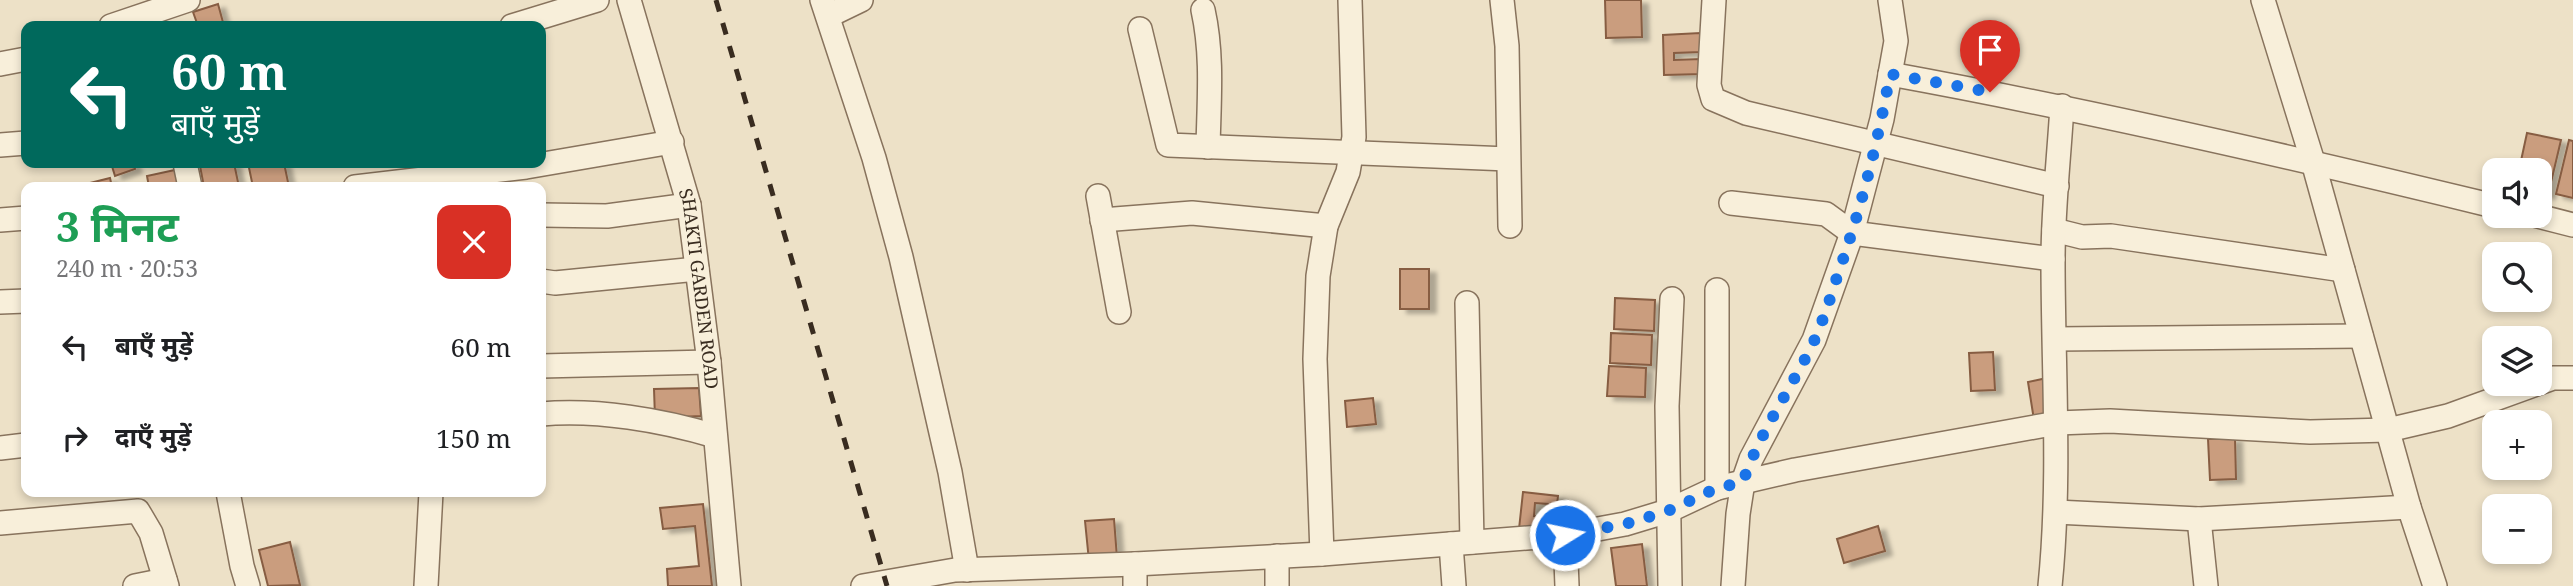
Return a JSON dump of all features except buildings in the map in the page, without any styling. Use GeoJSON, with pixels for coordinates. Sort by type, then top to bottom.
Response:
{"type":"FeatureCollection","features":[{"type":"Feature","properties":{"kind":"street"},"geometry":{"type":"LineString","coordinates":[[126,21],[188,0]]}},
{"type":"Feature","properties":{"kind":"street"},"geometry":{"type":"LineString","coordinates":[[528,21],[597,0]]}},
{"type":"Feature","properties":{"kind":"street","name":"SHAKTI GARDEN ROAD"},"geometry":{"type":"LineString","coordinates":[[629,0],[690,205],[709,362],[729,586]]}},
{"type":"Feature","properties":{"kind":"street"},"geometry":{"type":"LineString","coordinates":[[861,0],[825,8],[874,158],[901,257],[950,472],[967,570]]}},
{"type":"Feature","properties":{"kind":"street"},"geometry":{"type":"LineString","coordinates":[[1322,554],[1315,359],[1318,276],[1326,226],[1348,172],[1351,154],[1354,108],[1350,0]]}},
{"type":"Feature","properties":{"kind":"street"},"geometry":{"type":"LineString","coordinates":[[1502,0],[1507,46],[1510,226]]}},
{"type":"Feature","properties":{"kind":"street"},"geometry":{"type":"LineString","coordinates":[[1714,0],[1709,85],[1713,99],[1746,113],[2057,186]]}},
{"type":"Feature","properties":{"kind":"street"},"geometry":{"type":"LineString","coordinates":[[1733,586],[1743,482],[1751,459],[1814,340],[1852,233],[1876,143],[1896,41],[1891,0]]}},
{"type":"Feature","properties":{"kind":"street"},"geometry":{"type":"LineString","coordinates":[[2263,0],[2313,162],[2409,508],[2435,586]]}},
{"type":"Feature","properties":{"kind":"street"},"geometry":{"type":"LineString","coordinates":[[1203,10],[1210,50],[1208,147]]}},
{"type":"Feature","properties":{"kind":"street"},"geometry":{"type":"LineString","coordinates":[[1140,29],[1168,145],[1508,159]]}},
{"type":"Feature","properties":{"kind":"street"},"geometry":{"type":"LineString","coordinates":[[0,64],[21,61]]}},
{"type":"Feature","properties":{"kind":"street"},"geometry":{"type":"LineString","coordinates":[[1890,74],[2062,106],[2482,203]]}},
{"type":"Feature","properties":{"kind":"street"},"geometry":{"type":"LineString","coordinates":[[2050,586],[2056,512],[2057,423],[2053,259],[2062,106]]}},
{"type":"Feature","properties":{"kind":"street"},"geometry":{"type":"LineString","coordinates":[[546,162],[672,142]]}},
{"type":"Feature","properties":{"kind":"street"},"geometry":{"type":"LineString","coordinates":[[0,145],[21,143]]}},
{"type":"Feature","properties":{"kind":"street"},"geometry":{"type":"LineString","coordinates":[[394,182],[503,168]]}},
{"type":"Feature","properties":{"kind":"street"},"geometry":{"type":"LineString","coordinates":[[1098,196],[1119,312]]}},
{"type":"Feature","properties":{"kind":"street"},"geometry":{"type":"LineString","coordinates":[[1731,203],[1826,214],[1852,233],[2053,259]]}},
{"type":"Feature","properties":{"kind":"street"},"geometry":{"type":"LineString","coordinates":[[546,215],[607,215],[690,205]]}},
{"type":"Feature","properties":{"kind":"street"},"geometry":{"type":"LineString","coordinates":[[1102,220],[1192,213],[1326,226]]}},
{"type":"Feature","properties":{"kind":"street"},"geometry":{"type":"LineString","coordinates":[[0,220],[21,218]]}},
{"type":"Feature","properties":{"kind":"street"},"geometry":{"type":"LineString","coordinates":[[2552,220],[2573,225]]}},
{"type":"Feature","properties":{"kind":"street"},"geometry":{"type":"LineString","coordinates":[[2054,230],[2082,237],[2111,236],[2343,270]]}},
{"type":"Feature","properties":{"kind":"street"},"geometry":{"type":"LineString","coordinates":[[546,282],[697,269]]}},
{"type":"Feature","properties":{"kind":"street"},"geometry":{"type":"LineString","coordinates":[[1717,290],[1717,488]]}},
{"type":"Feature","properties":{"kind":"street"},"geometry":{"type":"LineString","coordinates":[[1670,586],[1667,406],[1672,299]]}},
{"type":"Feature","properties":{"kind":"street"},"geometry":{"type":"LineString","coordinates":[[0,302],[21,301]]}},
{"type":"Feature","properties":{"kind":"street"},"geometry":{"type":"LineString","coordinates":[[1454,586],[1461,543],[1467,303]]}},
{"type":"Feature","properties":{"kind":"street"},"geometry":{"type":"LineString","coordinates":[[2055,339],[2361,336]]}},
{"type":"Feature","properties":{"kind":"street"},"geometry":{"type":"LineString","coordinates":[[546,366],[709,362]]}},
{"type":"Feature","properties":{"kind":"street"},"geometry":{"type":"LineString","coordinates":[[863,586],[967,570],[1135,575],[1277,556],[1565,535],[1625,524],[1668,511],[1717,488],[1795,470],[2057,423],[2121,421],[2310,432],[2388,430],[2448,416],[2553,378],[2573,378]]}},
{"type":"Feature","properties":{"kind":"street"},"geometry":{"type":"LineString","coordinates":[[546,414],[594,414],[696,430],[715,436]]}},
{"type":"Feature","properties":{"kind":"street"},"geometry":{"type":"LineString","coordinates":[[0,448],[21,446]]}},
{"type":"Feature","properties":{"kind":"street"},"geometry":{"type":"LineString","coordinates":[[229,497],[248,586]]}},
{"type":"Feature","properties":{"kind":"street"},"geometry":{"type":"LineString","coordinates":[[426,586],[431,497]]}},
{"type":"Feature","properties":{"kind":"street"},"geometry":{"type":"LineString","coordinates":[[2056,512],[2199,519],[2409,508]]}},
{"type":"Feature","properties":{"kind":"street"},"geometry":{"type":"LineString","coordinates":[[0,523],[138,511],[151,533],[166,583],[135,586]]}},
{"type":"Feature","properties":{"kind":"street"},"geometry":{"type":"LineString","coordinates":[[2199,519],[2206,586]]}},
{"type":"Feature","properties":{"kind":"street"},"geometry":{"type":"LineString","coordinates":[[1565,535],[1567,586]]}},
{"type":"Feature","properties":{"kind":"street"},"geometry":{"type":"LineString","coordinates":[[1277,556],[1277,586]]}},
{"type":"Feature","properties":{"kind":"railway"},"geometry":{"type":"LineString","coordinates":[[716,0],[887,586]]}},
{"type":"Feature","properties":{"kind":"route"},"geometry":{"type":"LineString","coordinates":[[1565,535],[1625,524],[1668,511],[1717,488],[1743,482],[1751,459],[1814,340],[1825,312],[1852,233],[1882,119],[1890,74],[1990,92]]}}]}
